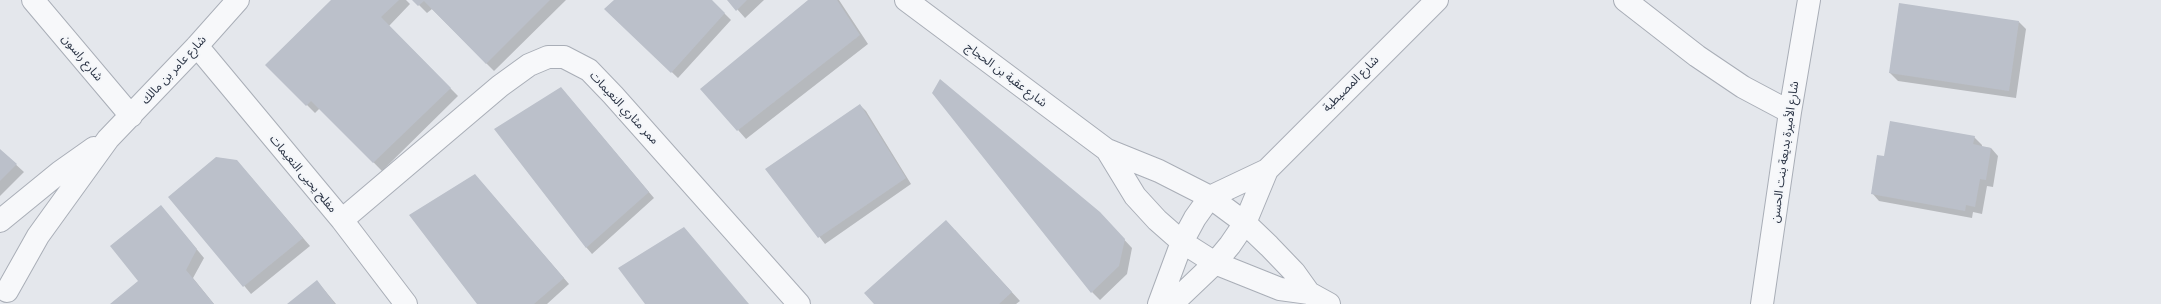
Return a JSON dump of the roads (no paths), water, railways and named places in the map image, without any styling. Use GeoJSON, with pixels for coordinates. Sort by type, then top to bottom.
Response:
{"type":"FeatureCollection","features":[{"type":"Feature","properties":{"kind":"street","name":"شارع راسون"},"geometry":{"type":"LineString","coordinates":[[33,0],[131,116]]}},
{"type":"Feature","properties":{"kind":"street","name":"شارع عامر بن مالك"},"geometry":{"type":"LineString","coordinates":[[7,298],[38,236],[108,139],[198,46],[238,0]]}},
{"type":"Feature","properties":{"kind":"street","name":"شارع عقبة بن الحجاج"},"geometry":{"type":"LineString","coordinates":[[906,0],[1107,150],[1159,171],[1210,197],[1245,224],[1294,272],[1309,293]]}},
{"type":"Feature","properties":{"kind":"street","name":"شارع المصيطبة"},"geometry":{"type":"LineString","coordinates":[[1210,197],[1266,170],[1437,0]]}},
{"type":"Feature","properties":{"kind":"street"},"geometry":{"type":"LineString","coordinates":[[1624,0],[1697,56],[1743,87],[1790,112]]}},
{"type":"Feature","properties":{"kind":"street","name":"شارع الأميرة بديعة بنت الحسن"},"geometry":{"type":"LineString","coordinates":[[1762,304],[1790,112],[1809,0]]}},
{"type":"Feature","properties":{"kind":"street","name":"مفلح يحيى النعيمات"},"geometry":{"type":"LineString","coordinates":[[198,46],[342,220],[406,304]]}},
{"type":"Feature","properties":{"kind":"street","name":"ممر مثاري النعيمات"},"geometry":{"type":"LineString","coordinates":[[342,220],[506,82],[529,65],[548,57],[564,57],[589,70],[613,95],[799,304]]}},
{"type":"Feature","properties":{"kind":"street","name":"شارع عامر بن مالك"},"geometry":{"type":"LineString","coordinates":[[0,221],[60,172],[108,139]]}},
{"type":"Feature","properties":{"kind":"street","name":"شارع عقبة بن الحجاج"},"geometry":{"type":"LineString","coordinates":[[1107,150],[1135,196],[1157,220],[1182,242],[1215,263],[1280,288],[1309,293],[1329,304]]}},
{"type":"Feature","properties":{"kind":"street","name":"شارع المصيطبة"},"geometry":{"type":"LineString","coordinates":[[1172,304],[1215,263],[1245,224],[1266,170]]}},
{"type":"Feature","properties":{"kind":"street"},"geometry":{"type":"LineString","coordinates":[[1159,304],[1182,242],[1195,218],[1210,197]]}},
{"type":"Feature","properties":{"kind":"street"},"geometry":{"type":"LineString","coordinates":[[0,269],[5,278],[7,298]]}}]}
